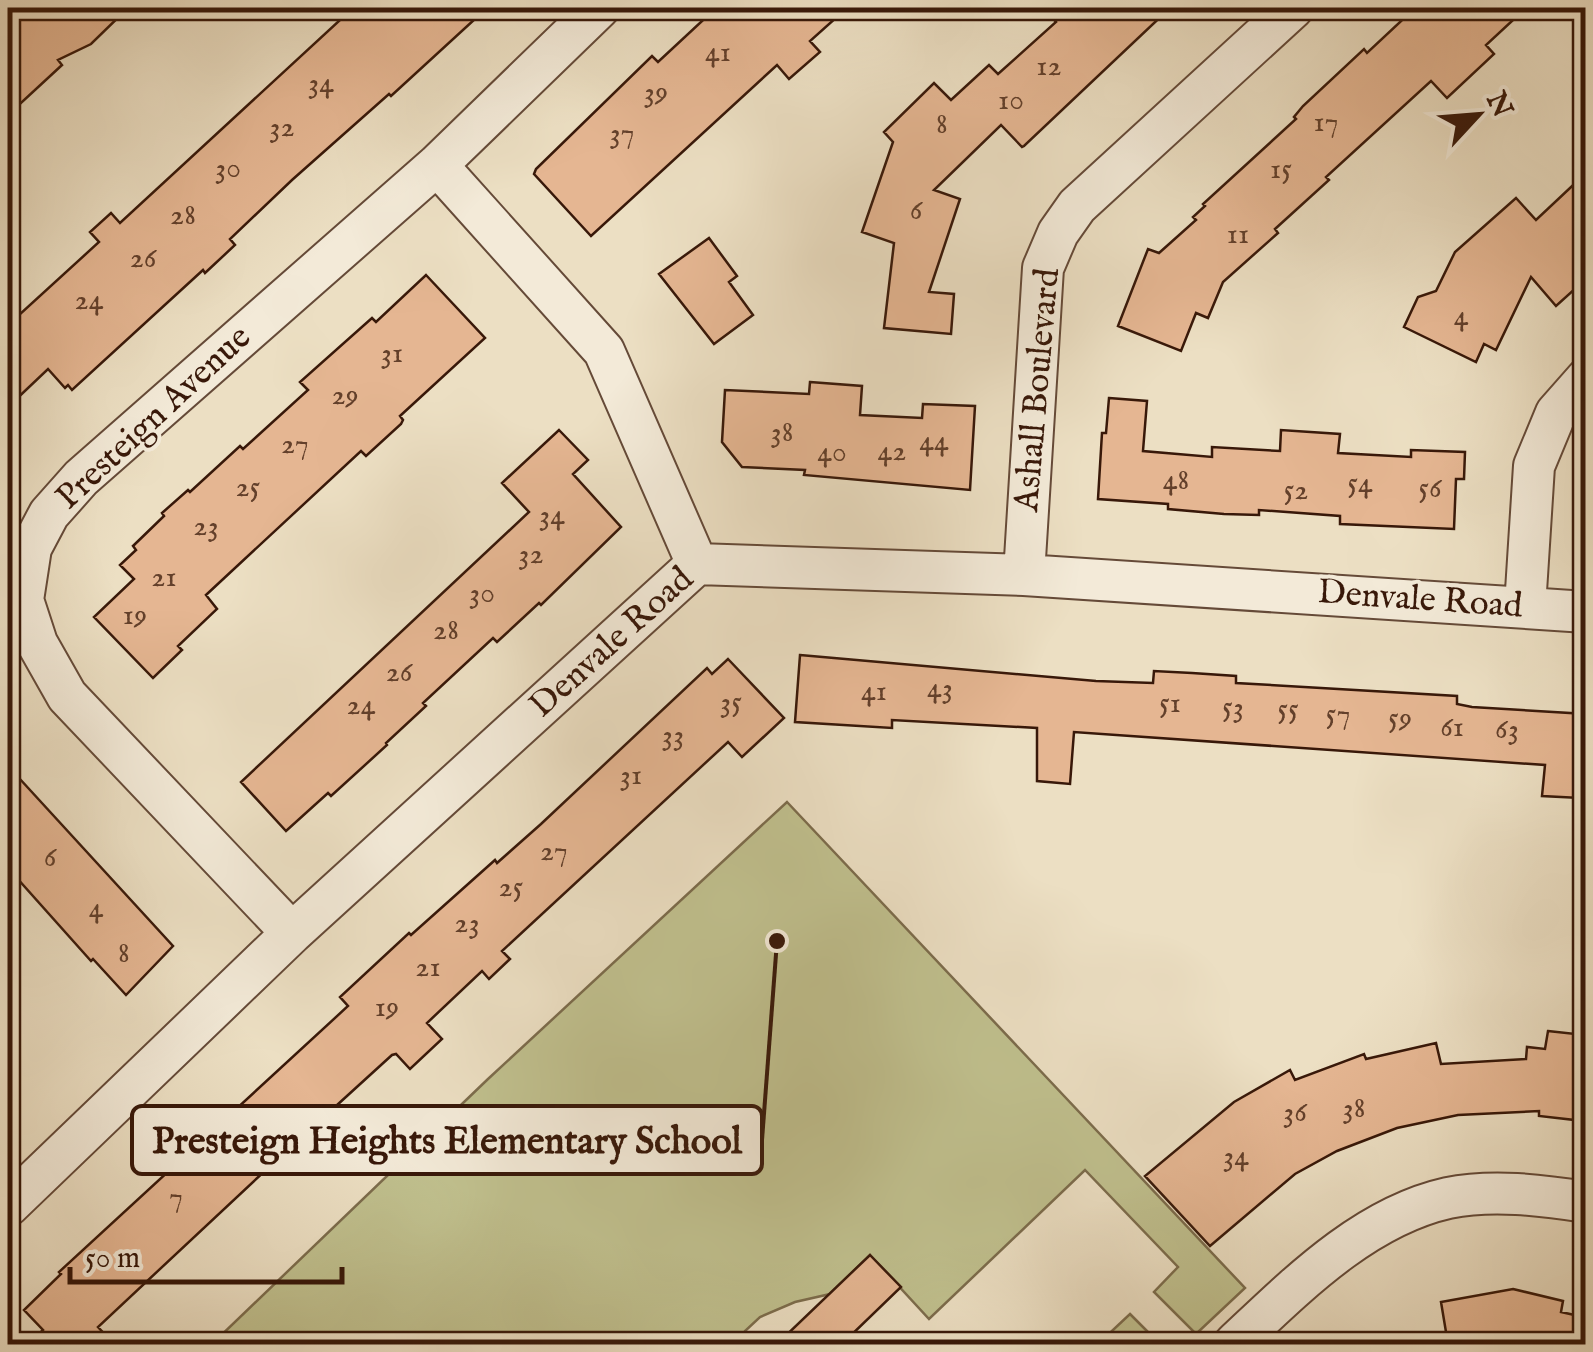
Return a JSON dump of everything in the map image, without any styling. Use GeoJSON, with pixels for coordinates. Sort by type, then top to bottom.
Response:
{"type":"FeatureCollection","features":[{"type":"Feature","properties":{"kind":"street","name":"Presteign Avenue"},"geometry":{"type":"LineString","coordinates":[[292,934],[66,696],[37,643],[24,600],[31,548],[49,514],[81,478],[437,165],[599,8]]}},
{"type":"Feature","properties":{"kind":"street","name":"Ashall Boulevard"},"geometry":{"type":"LineString","coordinates":[[1024,575],[1043,268],[1058,233],[1078,206],[1293,8]]}},
{"type":"Feature","properties":{"kind":"street"},"geometry":{"type":"LineString","coordinates":[[437,165],[604,351],[698,564]]}},
{"type":"Feature","properties":{"kind":"street"},"geometry":{"type":"LineString","coordinates":[[1525,607],[1534,466],[1556,413],[1586,379]]}},
{"type":"Feature","properties":{"kind":"street","name":"Denvale Road"},"geometry":{"type":"LineString","coordinates":[[8,1206],[292,934],[698,564],[1024,575],[1586,612]]}},
{"type":"Feature","properties":{"kind":"street"},"geometry":{"type":"LineString","coordinates":[[1234,1344],[1362,1235],[1405,1212],[1450,1198],[1531,1194],[1586,1202]]}},
{"type":"Feature","properties":{"kind":"green space"},"geometry":{"type":"Polygon","coordinates":[[[787,802],[1245,1288],[1196,1334],[1154,1292],[1178,1267],[1085,1170],[929,1319],[870,1255],[830,1294],[795,1302],[760,1317],[745,1331],[745,1344],[359,1344],[353,1340],[347,1344],[212,1344],[488,1079],[787,802]]]}},
{"type":"Feature","properties":{"kind":"green space"},"geometry":{"type":"Polygon","coordinates":[[[1130,1314],[1160,1344],[1098,1344],[1130,1314]]]}},
{"type":"Feature","properties":{"kind":"building"},"geometry":{"type":"Polygon","coordinates":[[[8,8],[128,8],[91,44],[58,60],[62,65],[8,115],[8,8]]]}},
{"type":"Feature","properties":{"kind":"building"},"geometry":{"type":"Polygon","coordinates":[[[353,8],[487,8],[292,180],[230,239],[235,245],[72,390],[68,385],[65,388],[48,369],[8,407],[8,325],[99,242],[90,232],[111,213],[120,223],[353,8]]]}},
{"type":"Feature","properties":{"kind":"building"},"geometry":{"type":"Polygon","coordinates":[[[716,8],[847,8],[810,41],[820,52],[789,79],[777,65],[591,236],[534,174],[536,169],[652,56],[658,62],[716,8]]]}},
{"type":"Feature","properties":{"kind":"building"},"geometry":{"type":"Polygon","coordinates":[[[1043,8],[1170,8],[1024,146],[1001,125],[934,190],[960,199],[929,292],[954,294],[951,334],[884,328],[894,243],[862,232],[893,142],[884,132],[934,83],[951,100],[989,65],[998,74],[1056,22],[1043,8]]]}},
{"type":"Feature","properties":{"kind":"building"},"geometry":{"type":"Polygon","coordinates":[[[1415,8],[1526,8],[1486,45],[1494,54],[1447,98],[1431,81],[1326,177],[1329,180],[1275,229],[1278,233],[1223,282],[1208,318],[1196,313],[1181,351],[1118,326],[1148,249],[1159,253],[1196,220],[1193,217],[1203,204],[1296,119],[1303,106],[1415,8]]]}},
{"type":"Feature","properties":{"kind":"building"},"geometry":{"type":"Polygon","coordinates":[[[1586,173],[1586,279],[1556,306],[1531,277],[1496,350],[1484,344],[1476,362],[1404,327],[1418,297],[1436,291],[1455,252],[1516,198],[1536,220],[1586,173]]]}},
{"type":"Feature","properties":{"kind":"building"},"geometry":{"type":"Polygon","coordinates":[[[709,238],[737,276],[729,282],[753,315],[714,344],[659,274],[709,238]]]}},
{"type":"Feature","properties":{"kind":"building"},"geometry":{"type":"Polygon","coordinates":[[[426,275],[485,338],[400,416],[401,424],[366,456],[361,451],[206,595],[217,609],[178,646],[182,650],[153,678],[94,617],[134,579],[120,565],[136,550],[133,546],[164,516],[162,513],[240,446],[243,449],[308,390],[300,382],[372,318],[376,322],[426,275]]]}},
{"type":"Feature","properties":{"kind":"building"},"geometry":{"type":"Polygon","coordinates":[[[810,382],[862,386],[860,415],[922,418],[923,404],[975,406],[970,490],[804,475],[805,470],[742,467],[722,442],[725,390],[809,394],[810,382]]]}},
{"type":"Feature","properties":{"kind":"building"},"geometry":{"type":"Polygon","coordinates":[[[1109,398],[1147,401],[1143,451],[1212,457],[1212,447],[1280,451],[1281,430],[1340,434],[1338,453],[1411,457],[1411,450],[1465,452],[1464,479],[1456,479],[1454,529],[1340,524],[1340,516],[1259,510],[1259,515],[1224,514],[1168,509],[1168,504],[1098,499],[1102,433],[1106,433],[1109,398]]]}},
{"type":"Feature","properties":{"kind":"building"},"geometry":{"type":"Polygon","coordinates":[[[559,430],[588,460],[573,474],[621,527],[541,605],[497,642],[493,638],[331,796],[328,793],[286,831],[241,782],[529,512],[502,483],[559,430]]]}},
{"type":"Feature","properties":{"kind":"building"},"geometry":{"type":"Polygon","coordinates":[[[800,655],[1096,681],[1153,683],[1154,671],[1236,676],[1236,683],[1457,696],[1457,704],[1472,707],[1586,714],[1580,798],[1542,796],[1545,765],[1074,732],[1070,784],[1037,781],[1037,728],[892,720],[892,728],[795,722],[800,655]]]}},
{"type":"Feature","properties":{"kind":"building"},"geometry":{"type":"Polygon","coordinates":[[[728,659],[784,718],[742,757],[728,742],[502,951],[510,959],[489,979],[482,971],[427,1023],[442,1039],[410,1069],[396,1054],[392,1055],[269,1167],[98,1327],[114,1344],[28,1344],[43,1330],[24,1310],[59,1272],[348,1006],[340,997],[409,933],[541,824],[707,668],[712,674],[728,659]]]}},
{"type":"Feature","properties":{"kind":"building"},"geometry":{"type":"Polygon","coordinates":[[[8,766],[173,946],[126,995],[8,868],[8,766]]]}},
{"type":"Feature","properties":{"kind":"building"},"geometry":{"type":"Polygon","coordinates":[[[1548,1031],[1585,1035],[1575,1120],[1539,1116],[1539,1111],[1458,1115],[1397,1128],[1337,1151],[1295,1174],[1210,1246],[1145,1176],[1234,1102],[1290,1070],[1295,1080],[1364,1054],[1366,1059],[1436,1043],[1441,1064],[1526,1059],[1527,1047],[1545,1049],[1548,1031]]]}},
{"type":"Feature","properties":{"kind":"building"},"geometry":{"type":"Polygon","coordinates":[[[870,1255],[901,1287],[842,1344],[777,1344],[870,1255]]]}},
{"type":"Feature","properties":{"kind":"building"},"geometry":{"type":"Polygon","coordinates":[[[1513,1289],[1563,1301],[1561,1312],[1579,1316],[1573,1344],[1448,1344],[1441,1302],[1513,1289]]]}},
{"type":"Feature","properties":{"kind":"place","name":"Presteign Heights Elementary School"},"geometry":{"type":"Point","coordinates":[777,941]}}]}
